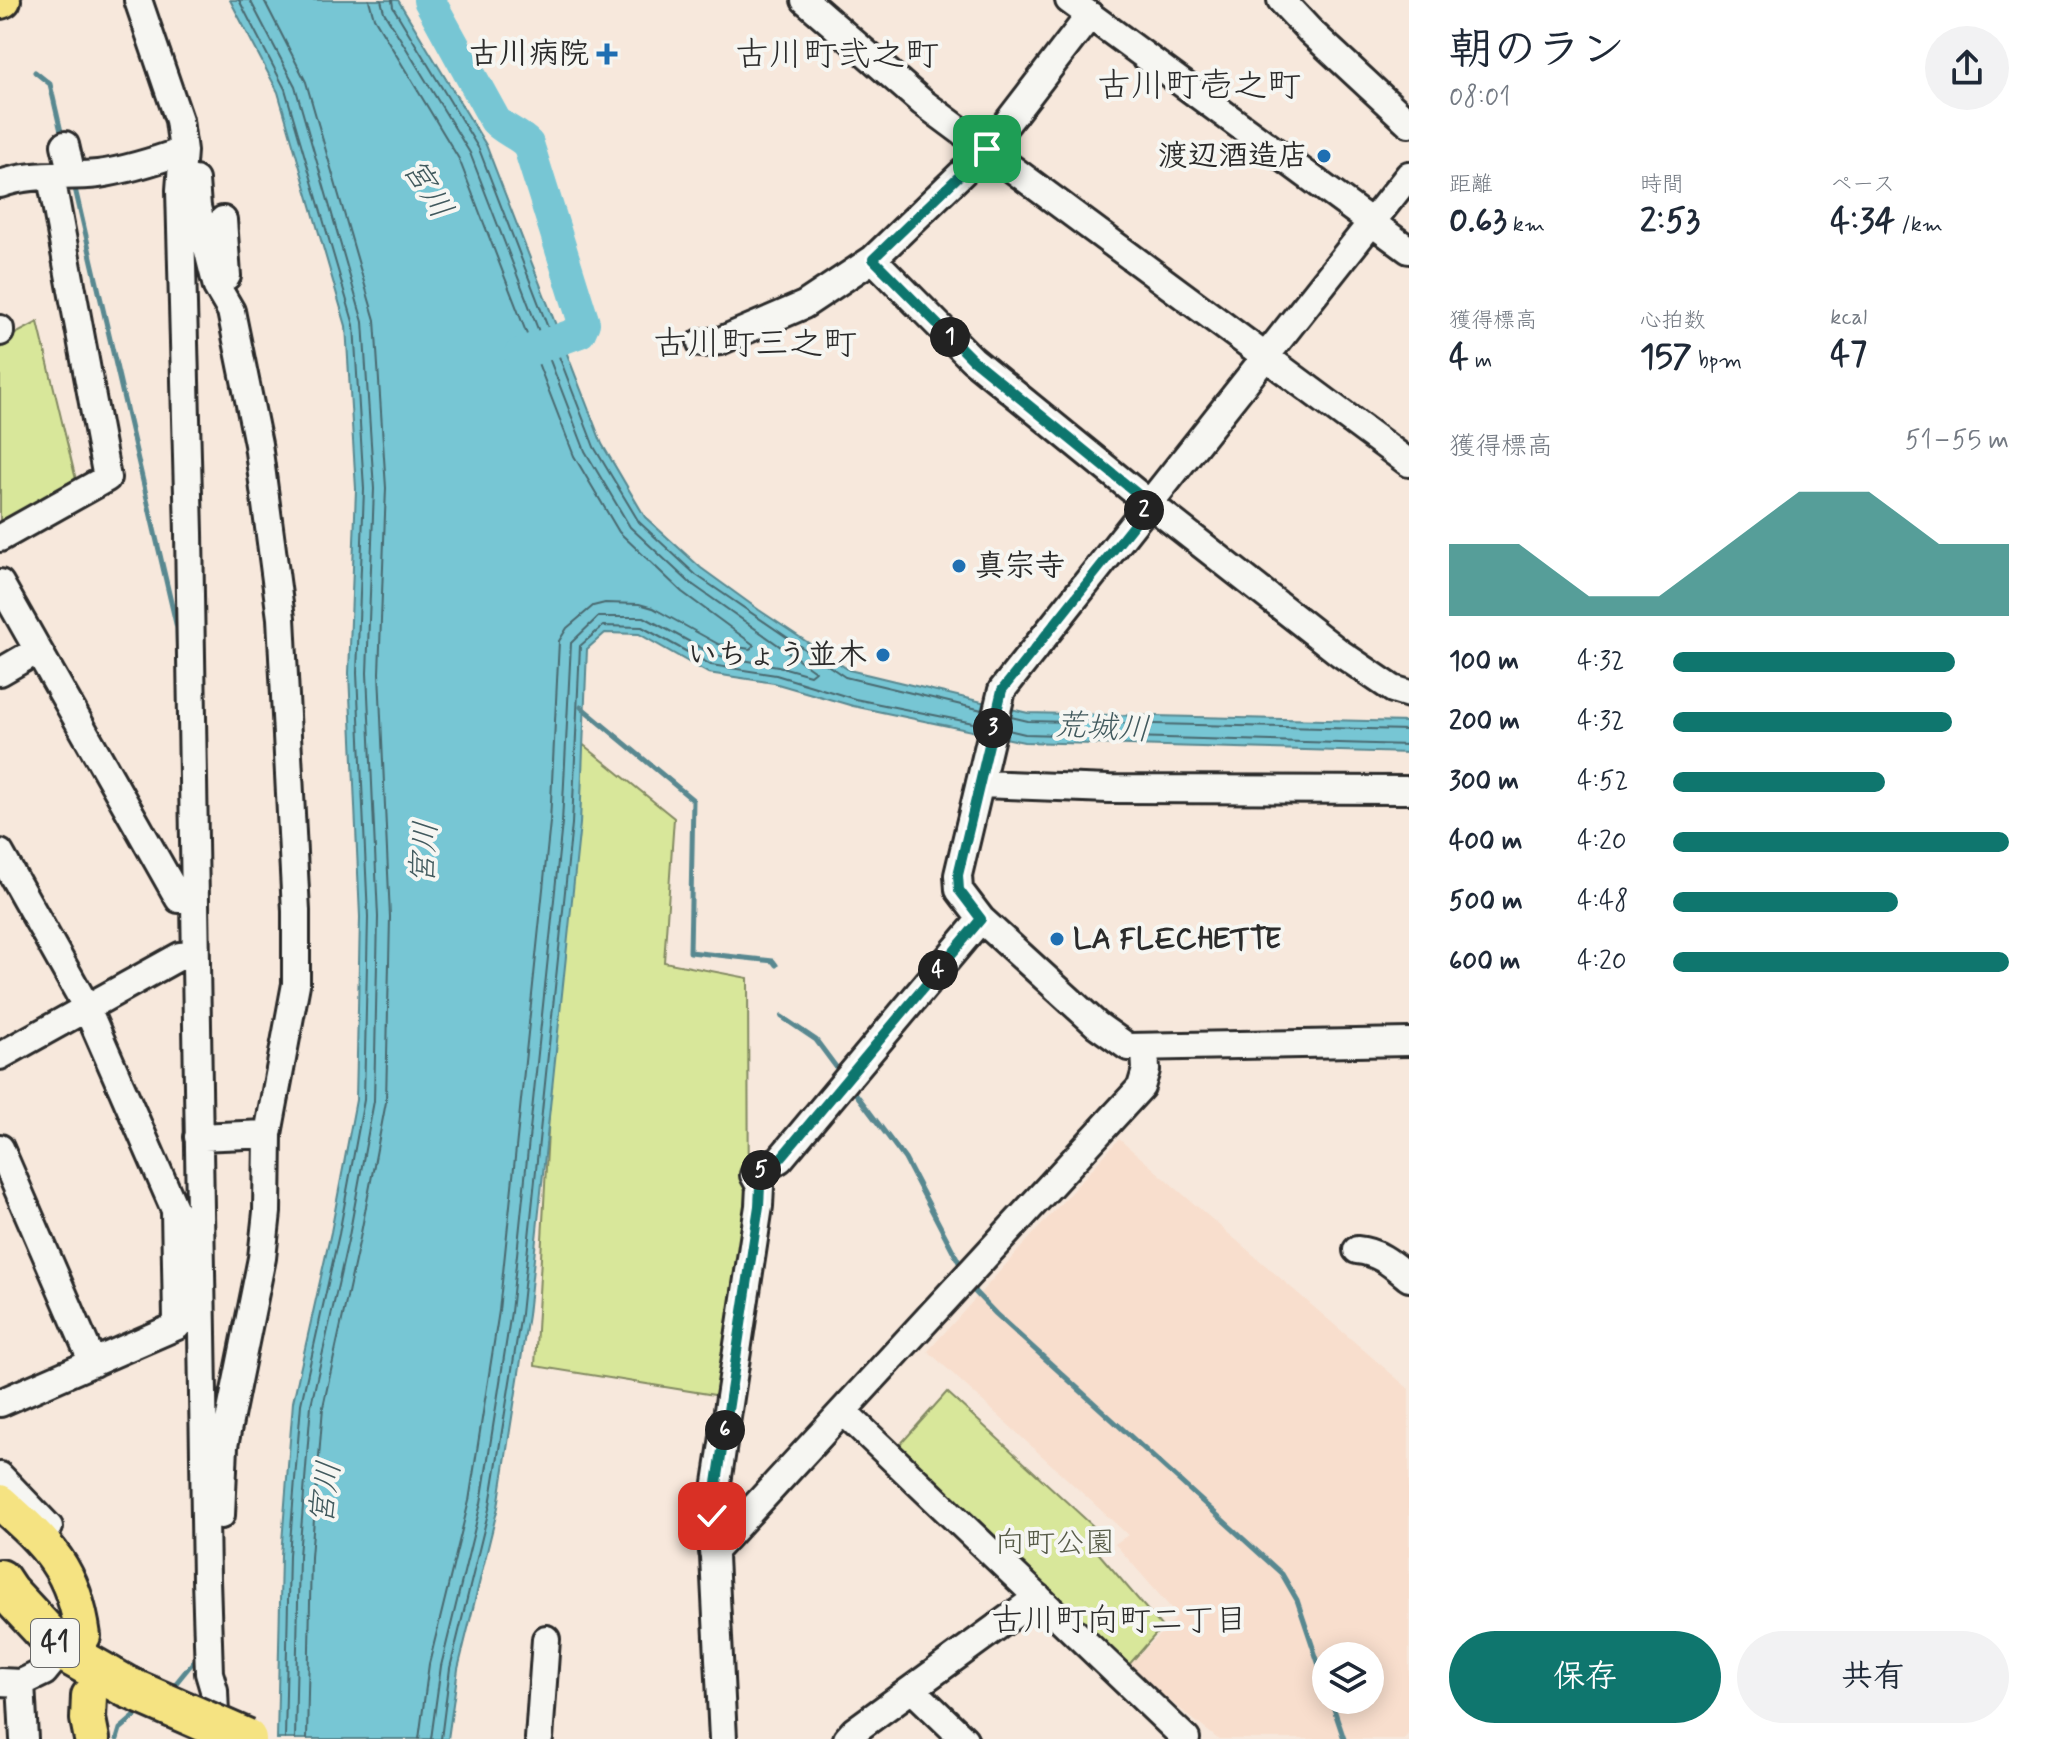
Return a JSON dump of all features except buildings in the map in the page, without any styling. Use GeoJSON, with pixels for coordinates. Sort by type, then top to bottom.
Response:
{"type":"FeatureCollection","features":[{"type":"Feature","properties":{"kind":"highway","name":"41"},"geometry":{"type":"LineString","coordinates":[[0,1580],[8,1592],[73,1643],[108,1691],[246,1739]]}},
{"type":"Feature","properties":{"kind":"main road"},"geometry":{"type":"LineString","coordinates":[[0,1502],[44,1541],[55,1558],[78,1604],[73,1643]]}},
{"type":"Feature","properties":{"kind":"main road"},"geometry":{"type":"LineString","coordinates":[[92,1739],[88,1719],[108,1691]]}},
{"type":"Feature","properties":{"kind":"street"},"geometry":{"type":"LineString","coordinates":[[138,0],[179,120],[183,151],[180,190],[189,533],[187,899],[198,1137],[190,1317]]}},
{"type":"Feature","properties":{"kind":"street"},"geometry":{"type":"LineString","coordinates":[[805,0],[922,102],[1409,463]]}},
{"type":"Feature","properties":{"kind":"street"},"geometry":{"type":"LineString","coordinates":[[1281,0],[1409,123]]}},
{"type":"Feature","properties":{"kind":"street"},"geometry":{"type":"LineString","coordinates":[[701,343],[720,341],[804,305],[873,259],[987,149],[1079,7],[1409,250]]}},
{"type":"Feature","properties":{"kind":"street"},"geometry":{"type":"LineString","coordinates":[[0,538],[107,478],[62,176],[65,145]]}},
{"type":"Feature","properties":{"kind":"street"},"geometry":{"type":"LineString","coordinates":[[0,184],[36,175],[97,174],[136,167],[183,151]]}},
{"type":"Feature","properties":{"kind":"street"},"geometry":{"type":"LineString","coordinates":[[183,151],[197,184],[197,207],[217,287],[231,311]]}},
{"type":"Feature","properties":{"kind":"street"},"geometry":{"type":"LineString","coordinates":[[1409,175],[1002,690],[958,875],[959,890],[981,919],[1119,1043],[1128,1047],[1409,1042]]}},
{"type":"Feature","properties":{"kind":"street"},"geometry":{"type":"LineString","coordinates":[[214,1690],[222,1670],[221,1498],[224,1446],[262,1258],[267,1212],[268,1134],[296,984],[286,681],[268,513],[231,311],[223,220]]}},
{"type":"Feature","properties":{"kind":"street"},"geometry":{"type":"LineString","coordinates":[[873,259],[972,359],[1150,504],[1340,653],[1393,689],[1409,694]]}},
{"type":"Feature","properties":{"kind":"street"},"geometry":{"type":"LineString","coordinates":[[0,583],[187,899]]}},
{"type":"Feature","properties":{"kind":"street"},"geometry":{"type":"LineString","coordinates":[[0,672],[38,650]]}},
{"type":"Feature","properties":{"kind":"street"},"geometry":{"type":"LineString","coordinates":[[982,780],[1109,789],[1409,790]]}},
{"type":"Feature","properties":{"kind":"street"},"geometry":{"type":"LineString","coordinates":[[0,853],[86,1006],[175,1210],[190,1317],[209,1673],[214,1690],[216,1739]]}},
{"type":"Feature","properties":{"kind":"street"},"geometry":{"type":"LineString","coordinates":[[723,1739],[712,1516],[759,1206],[760,1186],[754,1175],[780,1159],[981,919]]}},
{"type":"Feature","properties":{"kind":"street"},"geometry":{"type":"LineString","coordinates":[[0,1056],[86,1006],[188,956]]}},
{"type":"Feature","properties":{"kind":"street"},"geometry":{"type":"LineString","coordinates":[[713,1552],[1141,1087],[1146,1070],[1145,1049]]}},
{"type":"Feature","properties":{"kind":"street"},"geometry":{"type":"LineString","coordinates":[[198,1137],[268,1134]]}},
{"type":"Feature","properties":{"kind":"street"},"geometry":{"type":"LineString","coordinates":[[0,1148],[93,1363]]}},
{"type":"Feature","properties":{"kind":"street"},"geometry":{"type":"LineString","coordinates":[[1357,1250],[1372,1251],[1409,1278]]}},
{"type":"Feature","properties":{"kind":"street"},"geometry":{"type":"LineString","coordinates":[[0,1403],[177,1326],[190,1317]]}},
{"type":"Feature","properties":{"kind":"street"},"geometry":{"type":"LineString","coordinates":[[844,1412],[1186,1739]]}},
{"type":"Feature","properties":{"kind":"street"},"geometry":{"type":"LineString","coordinates":[[0,1476],[47,1524],[64,1548],[55,1558]]}},
{"type":"Feature","properties":{"kind":"street"},"geometry":{"type":"LineString","coordinates":[[847,1739],[1038,1597]]}},
{"type":"Feature","properties":{"kind":"street"},"geometry":{"type":"LineString","coordinates":[[539,1739],[546,1639]]}},
{"type":"Feature","properties":{"kind":"street"},"geometry":{"type":"LineString","coordinates":[[24,1739],[10,1682],[44,1672],[73,1643]]}},
{"type":"Feature","properties":{"kind":"street"},"geometry":{"type":"LineString","coordinates":[[912,1689],[964,1739]]}},
{"type":"Feature","properties":{"kind":"street"},"geometry":{"type":"LineString","coordinates":[[826,1739],[832,1739]]}},
{"type":"Feature","properties":{"kind":"shaded area"},"geometry":{"type":"Polygon","coordinates":[[[1119,1139],[1409,1389],[1409,1733],[1404,1739],[1218,1739],[1127,1667],[1178,1616],[1115,1544],[1128,1535],[928,1351],[1119,1139]]]}},
{"type":"Feature","properties":{"kind":"green space"},"geometry":{"type":"Polygon","coordinates":[[[38,322],[78,488],[0,532],[0,342],[38,322]]]}},
{"type":"Feature","properties":{"kind":"green space"},"geometry":{"type":"Polygon","coordinates":[[[570,734],[674,818],[664,962],[748,978],[749,1233],[721,1396],[535,1366],[570,734]]]}},
{"type":"Feature","properties":{"kind":"green space","name":"向町公園"},"geometry":{"type":"Polygon","coordinates":[[[947,1392],[1106,1538],[1094,1548],[1162,1627],[1127,1667],[898,1447],[947,1392]]]}},
{"type":"Feature","properties":{"kind":"water"},"geometry":{"type":"Polygon","coordinates":[[[230,0],[398,0],[486,145],[602,444],[645,517],[701,568],[849,670],[1028,713],[1409,722],[1409,753],[1024,742],[853,706],[774,683],[708,673],[639,634],[605,633],[587,649],[580,824],[528,1315],[498,1507],[458,1669],[448,1739],[277,1739],[281,1555],[293,1402],[331,1232],[356,1100],[360,917],[349,673],[356,489],[346,326],[278,92],[230,0]]]}},
{"type":"Feature","properties":{"kind":"waterway"},"geometry":{"type":"LineString","coordinates":[[429,0],[495,120],[528,144],[584,323],[580,332],[520,354]]}},
{"type":"Feature","properties":{"kind":"waterway"},"geometry":{"type":"LineString","coordinates":[[35,72],[50,84],[62,136]]}},
{"type":"Feature","properties":{"kind":"waterway"},"geometry":{"type":"LineString","coordinates":[[74,184],[177,628],[178,666]]}},
{"type":"Feature","properties":{"kind":"waterway"},"geometry":{"type":"LineString","coordinates":[[581,707],[693,800],[690,952],[773,961],[776,965]]}},
{"type":"Feature","properties":{"kind":"waterway"},"geometry":{"type":"LineString","coordinates":[[782,1017],[816,1040],[842,1075]]}},
{"type":"Feature","properties":{"kind":"waterway"},"geometry":{"type":"LineString","coordinates":[[850,1086],[905,1159],[962,1268]]}},
{"type":"Feature","properties":{"kind":"waterway"},"geometry":{"type":"LineString","coordinates":[[971,1284],[996,1314],[1282,1574],[1297,1600],[1312,1644]]}},
{"type":"Feature","properties":{"kind":"waterway"},"geometry":{"type":"LineString","coordinates":[[172,1688],[198,1656]]}},
{"type":"Feature","properties":{"kind":"waterway"},"geometry":{"type":"LineString","coordinates":[[117,1739],[120,1729],[141,1711]]}},
{"type":"Feature","properties":{"kind":"waterway"},"geometry":{"type":"LineString","coordinates":[[1336,1714],[1344,1739]]}},
{"type":"Feature","properties":{"kind":"place","name":"古川病院"},"geometry":{"type":"Point","coordinates":[607,54]}},
{"type":"Feature","properties":{"kind":"place","name":"渡辺酒造店"},"geometry":{"type":"Point","coordinates":[1324,156]}},
{"type":"Feature","properties":{"kind":"place","name":"真宗寺"},"geometry":{"type":"Point","coordinates":[959,566]}},
{"type":"Feature","properties":{"kind":"place","name":"いちょう並木"},"geometry":{"type":"Point","coordinates":[883,655]}},
{"type":"Feature","properties":{"kind":"place","name":"LA FLECHETTE"},"geometry":{"type":"Point","coordinates":[1057,939]}},
{"type":"Feature","properties":{"kind":"district","name":"古川町弐之町"},"geometry":{"type":"Point","coordinates":[837,55]}},
{"type":"Feature","properties":{"kind":"district","name":"古川町壱之町"},"geometry":{"type":"Point","coordinates":[1199,86]}},
{"type":"Feature","properties":{"kind":"district","name":"古川町三之町"},"geometry":{"type":"Point","coordinates":[755,344]}},
{"type":"Feature","properties":{"kind":"district","name":"古川町向町二丁目"},"geometry":{"type":"Point","coordinates":[1119,1621]}},
{"type":"Feature","properties":{"kind":"route"},"geometry":{"type":"LineString","coordinates":[[712,1516],[759,1206],[760,1186],[754,1175],[780,1159],[981,919],[959,890],[958,875],[1002,690],[1150,504],[972,359],[873,259],[987,149]]}},
{"type":"Feature","properties":{"kind":"water label","name":"宮川"},"geometry":{"type":"Point","coordinates":[427,189]}},
{"type":"Feature","properties":{"kind":"water label","name":"荒城川"},"geometry":{"type":"Point","coordinates":[1102,728]}},
{"type":"Feature","properties":{"kind":"water label","name":"宮川"},"geometry":{"type":"Point","coordinates":[425,853]}},
{"type":"Feature","properties":{"kind":"water label","name":"宮川"},"geometry":{"type":"Point","coordinates":[326,1493]}}]}
